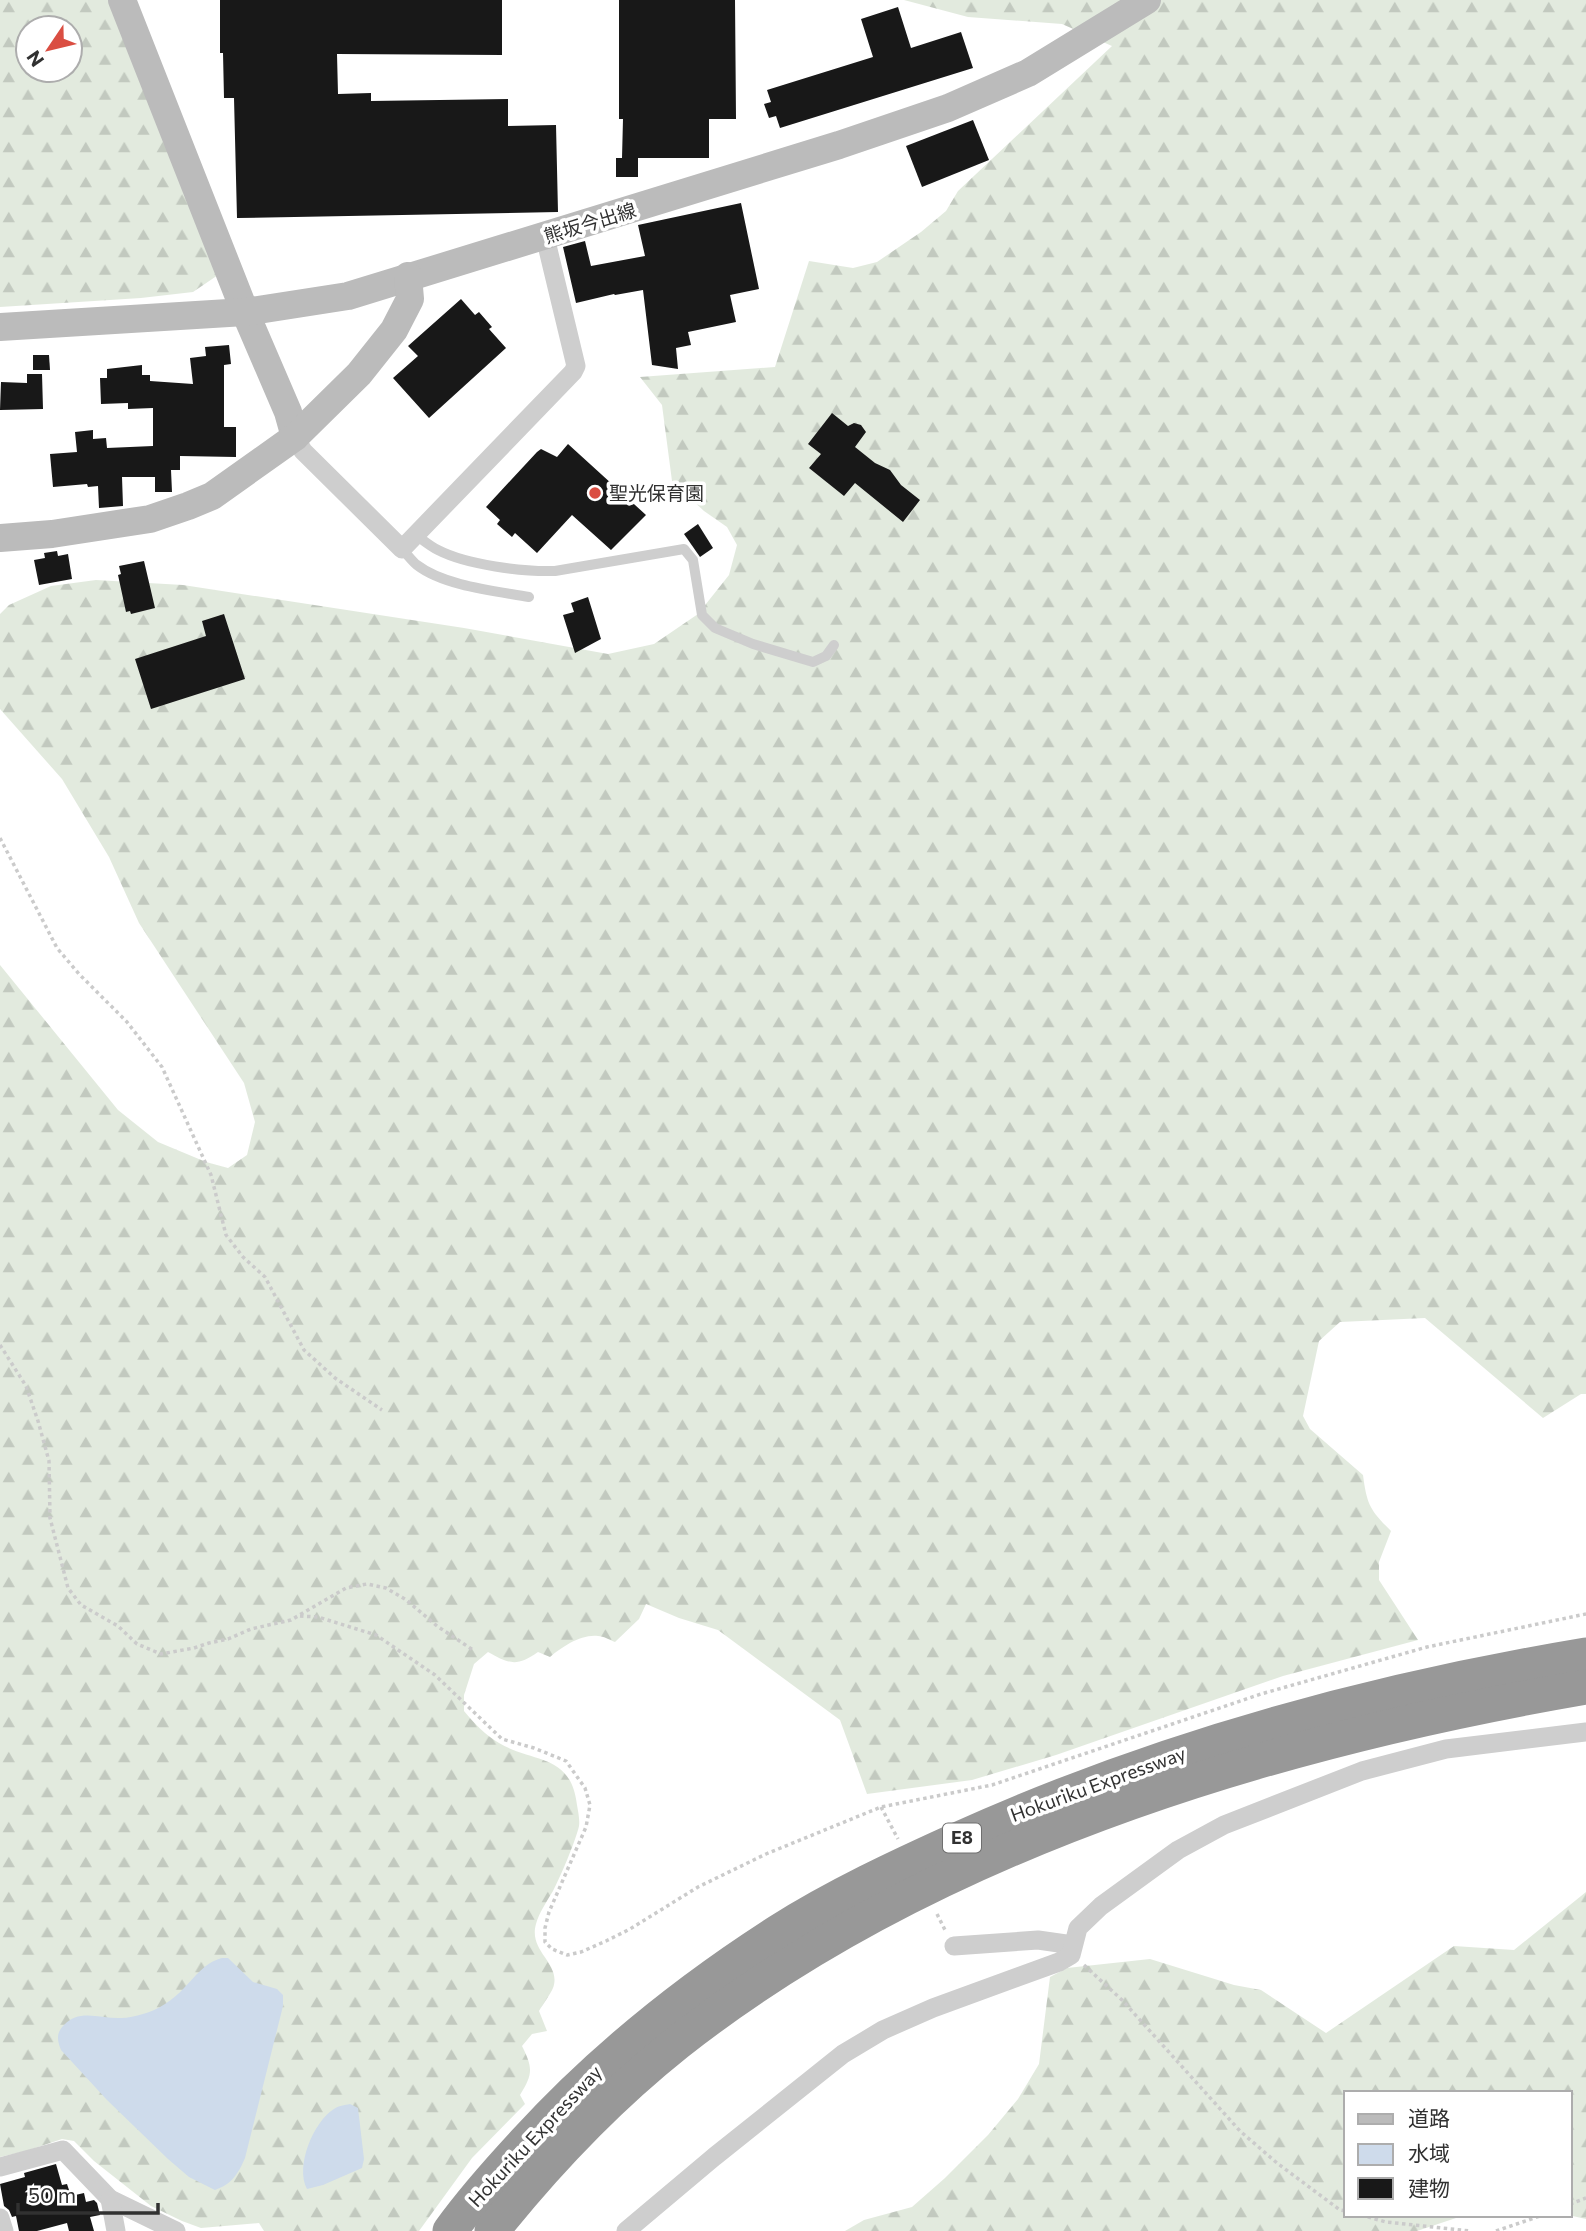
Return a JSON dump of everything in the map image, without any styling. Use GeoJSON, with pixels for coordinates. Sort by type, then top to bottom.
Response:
{"type":"FeatureCollection","features":[{"type":"Feature","properties":{"kind":"highway","name":"Hokuriku Expressway"},"geometry":{"type":"LineString","coordinates":[[450,2231],[500,2169],[596,2069],[716,1973],[781,1930],[849,1892],[919,1857],[1064,1794],[1199,1747],[1317,1712],[1404,1690],[1586,1655]]}},
{"type":"Feature","properties":{"kind":"highway","name":"Hokuriku Expressway"},"geometry":{"type":"LineString","coordinates":[[492,2231],[566,2146],[618,2094],[676,2044],[738,1998],[800,1958],[936,1884],[1084,1820],[1331,1740],[1496,1702],[1586,1687]]}},
{"type":"Feature","properties":{"kind":"main road"},"geometry":{"type":"LineString","coordinates":[[122,0],[245,312],[288,412],[295,437]]}},
{"type":"Feature","properties":{"kind":"main road","name":"熊坂今出線"},"geometry":{"type":"LineString","coordinates":[[0,327],[245,312],[348,296],[827,149],[948,108],[1028,73],[1147,0]]}},
{"type":"Feature","properties":{"kind":"main road"},"geometry":{"type":"LineString","coordinates":[[0,538],[52,534],[150,519],[212,496],[295,437],[359,374],[394,330],[410,299],[408,276]]}},
{"type":"Feature","properties":{"kind":"street"},"geometry":{"type":"LineString","coordinates":[[295,437],[303,451],[402,549],[576,366],[545,237]]}},
{"type":"Feature","properties":{"kind":"street"},"geometry":{"type":"LineString","coordinates":[[626,2231],[713,2157],[843,2054],[883,2030],[933,2008],[1044,1968],[1072,1950],[1078,1928],[1101,1906],[1178,1850],[1224,1825],[1362,1771],[1446,1749],[1586,1732]]}},
{"type":"Feature","properties":{"kind":"street"},"geometry":{"type":"LineString","coordinates":[[954,1946],[1038,1940],[1072,1950]]}},
{"type":"Feature","properties":{"kind":"street"},"geometry":{"type":"LineString","coordinates":[[0,2167],[63,2150],[110,2199],[176,2231]]}},
{"type":"Feature","properties":{"kind":"street"},"geometry":{"type":"LineString","coordinates":[[110,2199],[116,2231]]}},
{"type":"Feature","properties":{"kind":"street"},"geometry":{"type":"LineString","coordinates":[[0,2218],[4,2231]]}},
{"type":"Feature","properties":{"kind":"lane"},"geometry":{"type":"LineString","coordinates":[[416,535],[438,550],[453,556],[509,569],[535,571],[555,571],[684,549],[693,560],[702,615],[715,628],[753,645],[813,662],[826,656],[834,645]]}},
{"type":"Feature","properties":{"kind":"lane"},"geometry":{"type":"LineString","coordinates":[[402,549],[418,566],[444,578],[487,590],[529,597]]}},
{"type":"Feature","properties":{"kind":"path"},"geometry":{"type":"LineString","coordinates":[[0,838],[57,948],[127,1022],[162,1067],[211,1175],[226,1235],[243,1257],[265,1277],[304,1350],[335,1378],[382,1410]]}},
{"type":"Feature","properties":{"kind":"path"},"geometry":{"type":"LineString","coordinates":[[0,1345],[26,1386],[38,1420],[49,1461],[50,1518],[68,1588],[81,1605],[118,1626],[137,1644],[161,1654],[194,1648],[300,1616],[346,1588],[367,1584],[386,1588],[405,1599],[437,1626],[473,1650]]}},
{"type":"Feature","properties":{"kind":"path"},"geometry":{"type":"LineString","coordinates":[[300,1616],[318,1617],[376,1635],[435,1675],[502,1739],[566,1760],[585,1788],[590,1805],[586,1827],[549,1912],[545,1928],[545,1941],[552,1949],[567,1955],[606,1941],[698,1887],[766,1854],[881,1807],[992,1785],[1261,1694],[1427,1647],[1586,1614]]}},
{"type":"Feature","properties":{"kind":"path"},"geometry":{"type":"LineString","coordinates":[[1072,1950],[1122,2000],[1240,2131],[1286,2170],[1344,2211]]}},
{"type":"Feature","properties":{"kind":"path"},"geometry":{"type":"LineString","coordinates":[[1368,2217],[1385,2222],[1470,2231]]}},
{"type":"Feature","properties":{"kind":"path"},"geometry":{"type":"LineString","coordinates":[[1496,2231],[1537,2217]]}},
{"type":"Feature","properties":{"kind":"green space"},"geometry":{"type":"Polygon","coordinates":[[[0,0],[109,0],[218,275],[193,292],[0,307],[0,0]]]}},
{"type":"Feature","properties":{"kind":"green space"},"geometry":{"type":"Polygon","coordinates":[[[904,0],[1586,0],[1586,1394],[1581,1394],[1543,1418],[1425,1318],[1340,1322],[1319,1341],[1303,1416],[1310,1429],[1363,1475],[1371,1506],[1391,1531],[1379,1562],[1379,1580],[1418,1640],[1283,1676],[1056,1755],[972,1780],[867,1794],[840,1720],[718,1630],[646,1604],[639,1619],[615,1642],[600,1636],[585,1637],[566,1645],[550,1657],[538,1652],[518,1662],[502,1659],[488,1652],[474,1664],[464,1695],[464,1711],[494,1740],[548,1762],[567,1776],[573,1788],[579,1826],[564,1868],[536,1924],[537,1942],[555,1979],[552,1991],[539,2011],[547,2031],[532,2034],[522,2046],[530,2071],[520,2095],[525,2104],[472,2158],[419,2231],[264,2231],[259,2223],[201,2228],[151,2206],[94,2161],[74,2141],[62,2139],[0,2157],[0,965],[118,1110],[158,1142],[228,1168],[247,1155],[255,1122],[244,1083],[139,923],[109,857],[62,779],[0,709],[0,614],[9,605],[51,586],[96,580],[183,585],[464,628],[608,654],[654,644],[698,614],[729,575],[737,545],[727,527],[704,511],[672,481],[662,405],[640,377],[775,367],[809,261],[853,268],[877,262],[921,232],[946,211],[958,191],[1112,46],[1062,24],[968,17],[904,0]]]}},
{"type":"Feature","properties":{"kind":"green space"},"geometry":{"type":"Polygon","coordinates":[[[1586,1892],[1586,2219],[1572,2216],[1572,2091],[1344,2091],[1344,2217],[1459,2217],[1417,2231],[845,2231],[864,2220],[912,2207],[988,2135],[1018,2099],[1039,2064],[1050,1977],[1067,1968],[1150,1959],[1234,1985],[1261,1990],[1326,2033],[1454,1946],[1514,1950],[1586,1892]]]}},
{"type":"Feature","properties":{"kind":"water"},"geometry":{"type":"Polygon","coordinates":[[[222,1958],[228,1958],[253,1982],[277,1989],[283,1995],[283,2006],[245,2158],[234,2178],[215,2190],[189,2177],[107,2100],[61,2050],[58,2037],[64,2025],[76,2017],[91,2015],[124,2018],[154,2010],[175,1997],[205,1967],[222,1958]]]}},
{"type":"Feature","properties":{"kind":"water"},"geometry":{"type":"Polygon","coordinates":[[[350,2104],[358,2108],[364,2159],[362,2168],[307,2189],[303,2169],[313,2134],[326,2115],[336,2108],[350,2104]]]}},
{"type":"Feature","properties":{"kind":"building"},"geometry":{"type":"Polygon","coordinates":[[[220,0],[502,0],[502,55],[337,54],[338,94],[371,93],[371,101],[508,99],[508,126],[556,125],[558,212],[237,218],[234,98],[224,98],[223,53],[220,53],[220,0]]]}},
{"type":"Feature","properties":{"kind":"building"},"geometry":{"type":"Polygon","coordinates":[[[619,0],[735,0],[736,119],[709,119],[709,158],[638,158],[638,177],[616,177],[616,158],[622,158],[623,119],[619,119],[619,0]]]}},
{"type":"Feature","properties":{"kind":"building"},"geometry":{"type":"Polygon","coordinates":[[[898,7],[911,48],[961,32],[973,68],[780,128],[776,116],[769,118],[764,104],[771,102],[767,90],[873,57],[861,19],[898,7]]]}},
{"type":"Feature","properties":{"kind":"building"},"geometry":{"type":"Polygon","coordinates":[[[973,120],[989,160],[922,187],[906,146],[973,120]]]}},
{"type":"Feature","properties":{"kind":"building"},"geometry":{"type":"Polygon","coordinates":[[[741,203],[759,289],[730,295],[736,322],[688,332],[691,345],[676,348],[678,369],[652,365],[643,290],[576,303],[563,247],[585,241],[591,266],[645,256],[638,225],[741,203]]]}},
{"type":"Feature","properties":{"kind":"building"},"geometry":{"type":"Polygon","coordinates":[[[461,299],[475,315],[479,312],[492,327],[489,329],[506,348],[429,418],[393,378],[418,356],[408,346],[461,299]]]}},
{"type":"Feature","properties":{"kind":"building"},"geometry":{"type":"Polygon","coordinates":[[[229,345],[231,364],[224,365],[224,427],[236,427],[236,457],[180,456],[180,470],[171,470],[172,492],[155,492],[155,477],[122,477],[123,506],[99,508],[98,486],[88,487],[87,484],[53,487],[50,454],[77,452],[75,432],[93,430],[93,439],[106,438],[107,448],[153,446],[153,408],[128,409],[128,403],[101,404],[100,378],[107,378],[107,369],[142,365],[142,375],[150,375],[150,381],[193,384],[190,358],[206,356],[205,347],[229,345]]]}},
{"type":"Feature","properties":{"kind":"building"},"geometry":{"type":"Polygon","coordinates":[[[33,355],[49,355],[50,370],[33,370],[33,355]]]}},
{"type":"Feature","properties":{"kind":"building"},"geometry":{"type":"Polygon","coordinates":[[[27,374],[42,374],[43,409],[0,410],[1,382],[27,383],[27,374]]]}},
{"type":"Feature","properties":{"kind":"building"},"geometry":{"type":"Polygon","coordinates":[[[832,413],[848,426],[854,423],[861,425],[866,432],[855,447],[875,463],[890,470],[901,485],[920,500],[903,522],[855,483],[844,496],[809,468],[821,454],[808,444],[832,413]]]}},
{"type":"Feature","properties":{"kind":"building"},"geometry":{"type":"Polygon","coordinates":[[[568,444],[646,515],[611,550],[572,515],[537,553],[515,533],[512,537],[497,524],[500,520],[486,507],[537,452],[541,449],[557,457],[568,444]]]}},
{"type":"Feature","properties":{"kind":"building"},"geometry":{"type":"Polygon","coordinates":[[[698,524],[713,548],[700,557],[684,534],[698,524]]]}},
{"type":"Feature","properties":{"kind":"building"},"geometry":{"type":"Polygon","coordinates":[[[57,551],[58,556],[68,554],[72,579],[39,585],[34,560],[45,558],[44,553],[57,551]]]}},
{"type":"Feature","properties":{"kind":"building"},"geometry":{"type":"Polygon","coordinates":[[[144,561],[155,608],[131,614],[130,611],[126,612],[118,575],[121,574],[119,566],[144,561]]]}},
{"type":"Feature","properties":{"kind":"building"},"geometry":{"type":"Polygon","coordinates":[[[588,597],[601,639],[575,653],[563,615],[574,612],[571,603],[588,597]]]}},
{"type":"Feature","properties":{"kind":"building"},"geometry":{"type":"Polygon","coordinates":[[[224,614],[245,679],[151,709],[135,659],[206,636],[202,621],[224,614]]]}},
{"type":"Feature","properties":{"kind":"building"},"geometry":{"type":"Polygon","coordinates":[[[56,2164],[62,2185],[67,2184],[71,2196],[84,2193],[86,2202],[94,2200],[97,2203],[100,2215],[90,2217],[94,2231],[69,2231],[67,2223],[37,2231],[19,2231],[16,2216],[12,2217],[4,2206],[0,2184],[25,2177],[24,2173],[56,2164]]]}},
{"type":"Feature","properties":{"kind":"place","name":"聖光保育園"},"geometry":{"type":"Point","coordinates":[595,493]}}]}
